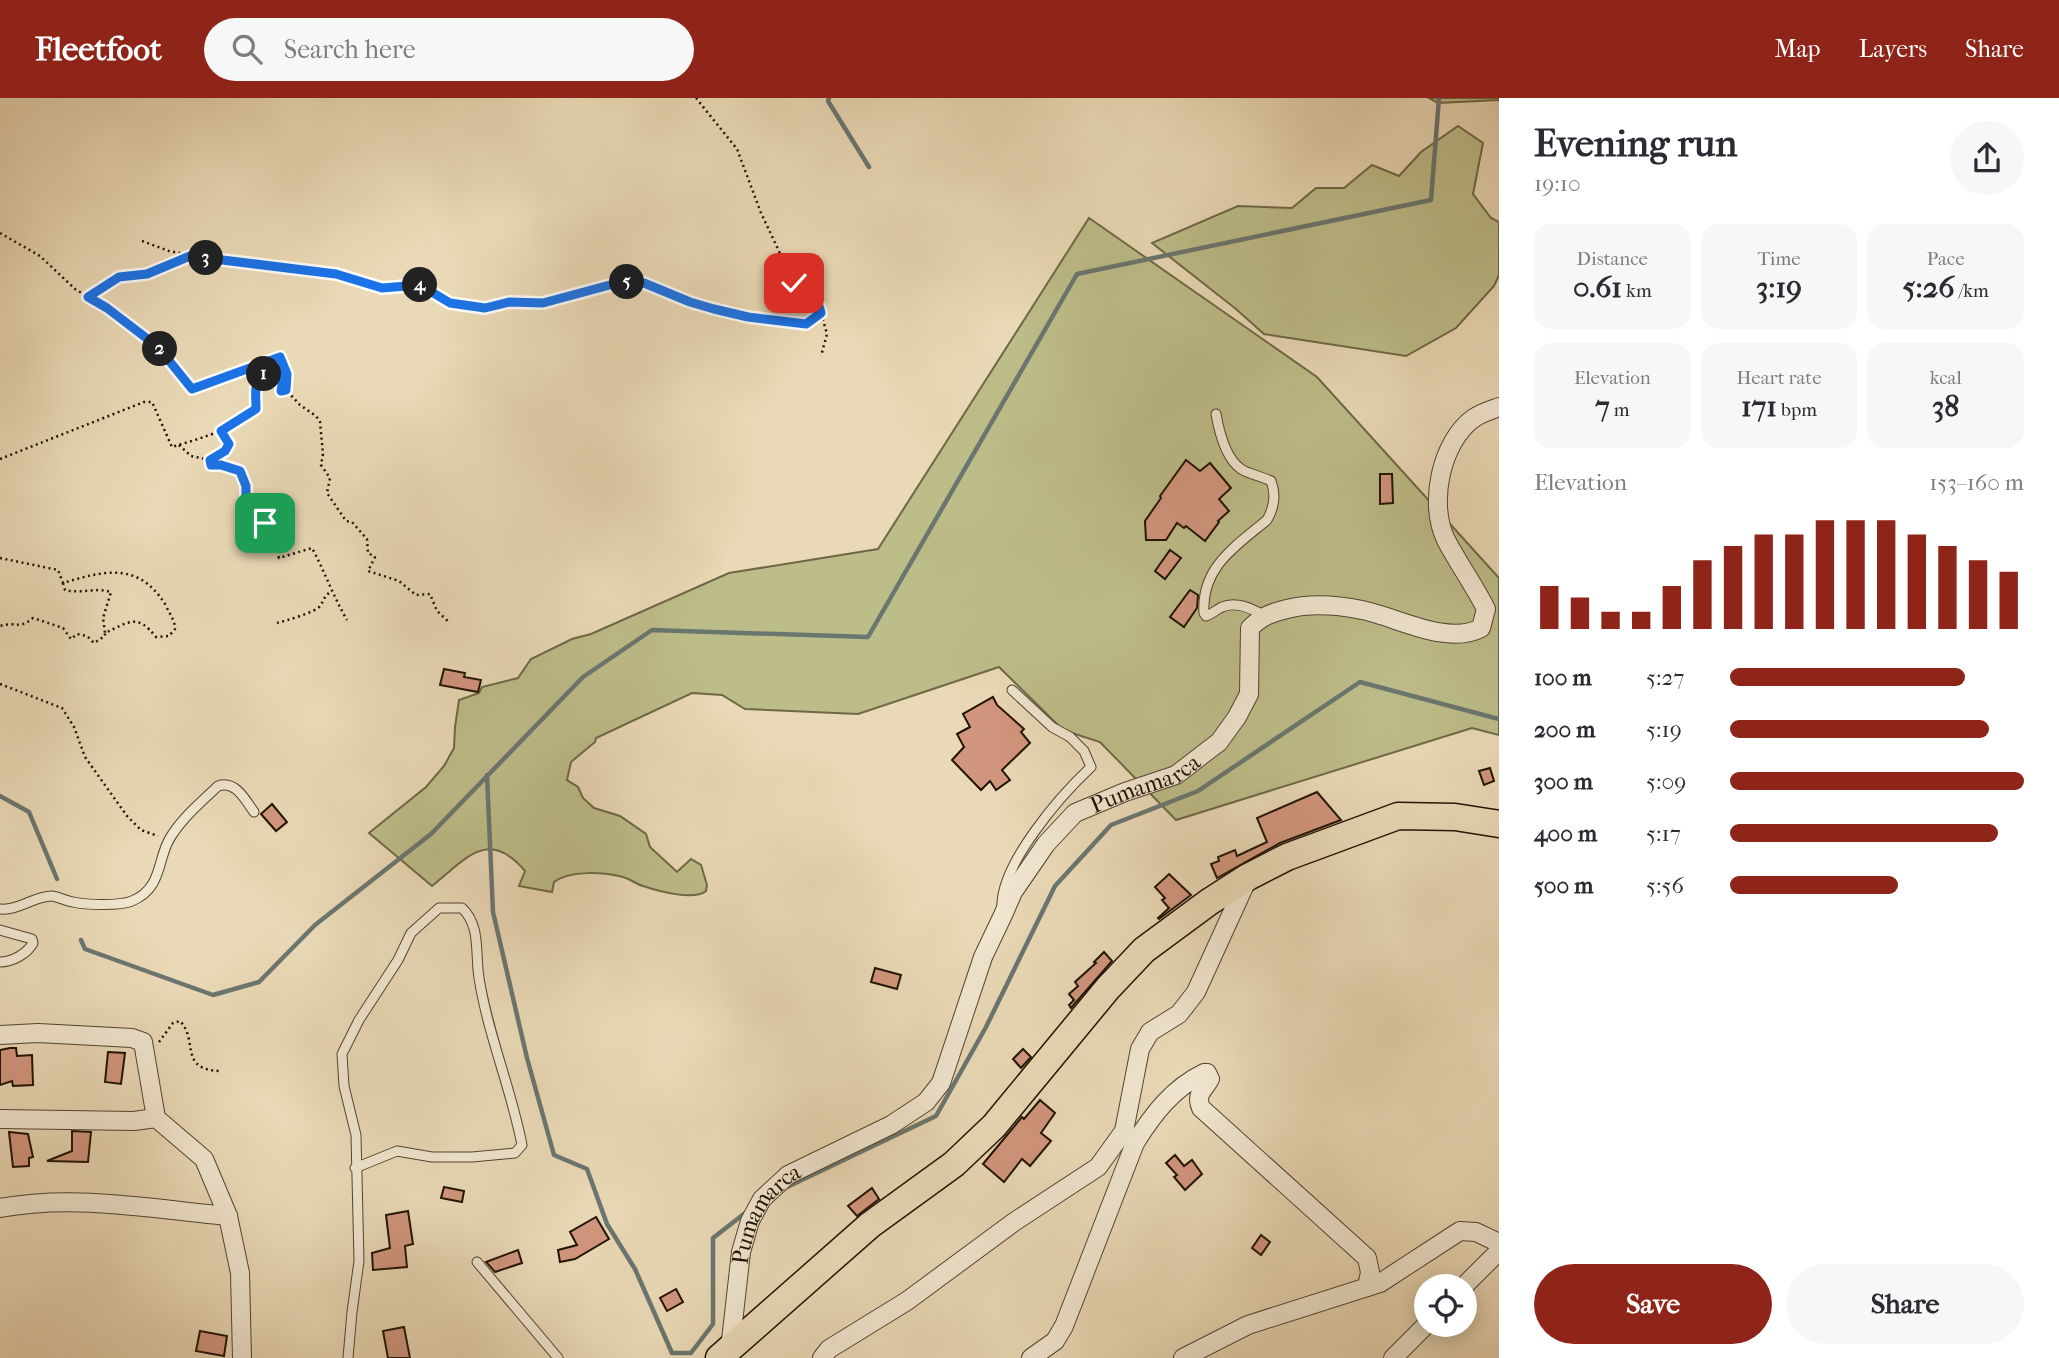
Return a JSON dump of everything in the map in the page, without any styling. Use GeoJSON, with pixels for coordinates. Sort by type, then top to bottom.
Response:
{"type":"FeatureCollection","features":[{"type":"Feature","properties":{"kind":"main road","name":"Pumamarca"},"geometry":{"type":"LineString","coordinates":[[724,1354],[870,1225],[954,1164],[994,1126],[1108,988],[1144,950],[1187,918],[1248,877],[1287,857],[1398,817],[1455,817],[1499,824]]}},
{"type":"Feature","properties":{"kind":"street"},"geometry":{"type":"LineString","coordinates":[[1263,615],[1308,604],[1361,610],[1450,635],[1471,633],[1481,628],[1486,609],[1445,538],[1436,494],[1450,446],[1474,418],[1499,407]]}},
{"type":"Feature","properties":{"kind":"street","name":"Pumamarca"},"geometry":{"type":"LineString","coordinates":[[724,1354],[741,1252],[750,1221],[762,1199],[788,1175],[891,1125],[926,1102],[941,1083],[983,957],[1013,892],[1046,844],[1075,813],[1125,792],[1177,775],[1219,742],[1249,694],[1250,628],[1263,615]]}},
{"type":"Feature","properties":{"kind":"street"},"geometry":{"type":"LineString","coordinates":[[1031,1358],[1055,1341],[1064,1326],[1130,1137],[1140,1049],[1150,1032],[1179,1014],[1196,992],[1248,877]]}},
{"type":"Feature","properties":{"kind":"street"},"geometry":{"type":"LineString","coordinates":[[0,1035],[38,1033],[132,1038],[143,1042],[156,1118],[204,1159],[228,1216],[240,1273],[242,1358]]}},
{"type":"Feature","properties":{"kind":"street"},"geometry":{"type":"LineString","coordinates":[[822,1358],[829,1349],[907,1301],[1014,1222],[1098,1167],[1184,1083],[1207,1073],[1210,1079],[1199,1093],[1201,1108],[1367,1258],[1370,1272],[1367,1287]]}},
{"type":"Feature","properties":{"kind":"street"},"geometry":{"type":"LineString","coordinates":[[0,1119],[134,1121],[156,1118]]}},
{"type":"Feature","properties":{"kind":"street"},"geometry":{"type":"LineString","coordinates":[[0,1208],[29,1202],[81,1202],[228,1216]]}},
{"type":"Feature","properties":{"kind":"street"},"geometry":{"type":"LineString","coordinates":[[1182,1358],[1248,1325],[1380,1283],[1460,1231],[1476,1232],[1499,1243]]}},
{"type":"Feature","properties":{"kind":"street"},"geometry":{"type":"LineString","coordinates":[[1476,1274],[1499,1251]]}},
{"type":"Feature","properties":{"kind":"street"},"geometry":{"type":"LineString","coordinates":[[1393,1358],[1414,1337]]}},
{"type":"Feature","properties":{"kind":"lane"},"geometry":{"type":"LineString","coordinates":[[1216,414],[1219,433],[1232,459],[1241,470],[1271,481],[1275,491],[1271,514],[1267,520],[1230,548],[1209,578],[1204,613],[1206,616],[1227,605],[1241,605],[1263,615]]}},
{"type":"Feature","properties":{"kind":"lane"},"geometry":{"type":"LineString","coordinates":[[1003,915],[1001,895],[1016,862],[1047,814],[1091,767],[1084,751],[1070,737],[1052,727],[1012,690]]}},
{"type":"Feature","properties":{"kind":"lane"},"geometry":{"type":"LineString","coordinates":[[0,909],[7,910],[34,899],[53,896],[76,903],[107,904],[132,901],[149,888],[160,871],[168,840],[182,821],[218,786],[225,783],[238,791],[254,812]]}},
{"type":"Feature","properties":{"kind":"lane"},"geometry":{"type":"LineString","coordinates":[[348,1358],[359,1261],[355,1168],[356,1135],[344,1086],[342,1054],[411,933],[439,908],[462,908],[471,917],[476,935],[479,979],[486,1015],[522,1145],[515,1153],[472,1157],[432,1157],[397,1151],[355,1168]]}},
{"type":"Feature","properties":{"kind":"lane"},"geometry":{"type":"LineString","coordinates":[[0,930],[25,936],[32,939],[33,943],[9,962],[0,962]]}},
{"type":"Feature","properties":{"kind":"lane"},"geometry":{"type":"LineString","coordinates":[[477,1262],[558,1358]]}},
{"type":"Feature","properties":{"kind":"path"},"geometry":{"type":"LineString","coordinates":[[696,98],[737,149],[761,213],[794,283],[819,306],[827,334],[821,356]]}},
{"type":"Feature","properties":{"kind":"path"},"geometry":{"type":"LineString","coordinates":[[0,233],[40,256],[75,289],[107,308],[158,347],[192,389],[280,357],[287,374],[286,390],[320,422],[323,454],[321,466],[330,478],[327,494],[346,521],[352,522],[367,539],[368,553],[375,557],[368,571],[399,581],[416,595],[430,594],[438,611],[450,623]]}},
{"type":"Feature","properties":{"kind":"path"},"geometry":{"type":"LineString","coordinates":[[142,241],[190,256],[336,274],[382,288],[420,285],[450,303],[485,308],[509,302],[543,303],[621,282],[644,283],[690,302],[748,317],[806,324],[821,313]]}},
{"type":"Feature","properties":{"kind":"path"},"geometry":{"type":"LineString","coordinates":[[88,297],[119,277],[147,274],[190,256]]}},
{"type":"Feature","properties":{"kind":"path"},"geometry":{"type":"LineString","coordinates":[[0,459],[144,402],[152,402],[172,447],[221,431],[256,409],[255,391],[258,379],[265,374],[278,373],[283,378],[281,391],[286,390]]}},
{"type":"Feature","properties":{"kind":"path"},"geometry":{"type":"LineString","coordinates":[[179,444],[191,456],[210,460],[225,451],[229,444],[221,431]]}},
{"type":"Feature","properties":{"kind":"path"},"geometry":{"type":"LineString","coordinates":[[210,460],[211,465],[240,471],[246,486],[246,503],[256,510],[273,533],[279,558],[313,548],[327,576],[330,592],[347,620]]}},
{"type":"Feature","properties":{"kind":"path"},"geometry":{"type":"LineString","coordinates":[[0,558],[58,570],[65,590],[78,593],[104,590],[111,592],[103,618],[105,633]]}},
{"type":"Feature","properties":{"kind":"path"},"geometry":{"type":"LineString","coordinates":[[0,626],[10,623],[19,626],[33,618],[63,628],[71,639],[77,634],[87,636],[94,643],[105,636],[105,633],[129,621],[146,625],[156,637],[161,638],[169,636],[175,629],[175,622],[152,588],[139,579],[107,571],[63,583]]}},
{"type":"Feature","properties":{"kind":"path"},"geometry":{"type":"LineString","coordinates":[[277,622],[315,610],[330,592]]}},
{"type":"Feature","properties":{"kind":"path"},"geometry":{"type":"LineString","coordinates":[[0,684],[62,708],[74,727],[85,757],[127,816],[141,830],[168,840]]}},
{"type":"Feature","properties":{"kind":"path"},"geometry":{"type":"LineString","coordinates":[[143,1042],[155,1045],[173,1023],[180,1021],[184,1024],[196,1064],[202,1068],[221,1070]]}},
{"type":"Feature","properties":{"kind":"green space"},"geometry":{"type":"Polygon","coordinates":[[[1429,98],[1499,98],[1499,100],[1438,103],[1429,98]]]}},
{"type":"Feature","properties":{"kind":"green space"},"geometry":{"type":"Polygon","coordinates":[[[1458,126],[1483,143],[1473,194],[1491,218],[1499,222],[1499,275],[1494,286],[1456,328],[1406,356],[1264,334],[1152,243],[1238,206],[1292,208],[1316,188],[1344,188],[1372,165],[1399,176],[1421,152],[1458,126]]]}},
{"type":"Feature","properties":{"kind":"green space"},"geometry":{"type":"Polygon","coordinates":[[[1089,218],[1317,377],[1499,578],[1499,735],[1472,728],[1176,820],[1100,742],[1063,730],[999,667],[858,714],[745,709],[722,695],[692,693],[596,738],[595,742],[571,762],[567,780],[578,787],[583,798],[594,808],[620,816],[646,834],[650,847],[677,872],[691,859],[701,865],[707,885],[706,891],[700,894],[666,892],[623,877],[597,873],[561,878],[554,882],[552,892],[519,886],[525,871],[512,858],[500,851],[488,849],[467,858],[432,886],[369,833],[426,787],[444,766],[454,748],[459,700],[479,693],[482,687],[518,678],[531,659],[729,573],[878,549],[1089,218]]]}},
{"type":"Feature","properties":{"kind":"building"},"geometry":{"type":"Polygon","coordinates":[[[1186,460],[1200,471],[1210,463],[1231,488],[1219,499],[1229,511],[1218,521],[1205,541],[1186,526],[1184,528],[1177,523],[1166,540],[1146,540],[1145,521],[1186,460]]]}},
{"type":"Feature","properties":{"kind":"building"},"geometry":{"type":"Polygon","coordinates":[[[1380,474],[1392,474],[1393,503],[1380,504],[1380,474]]]}},
{"type":"Feature","properties":{"kind":"building"},"geometry":{"type":"Polygon","coordinates":[[[1170,550],[1181,558],[1165,579],[1155,571],[1170,550]]]}},
{"type":"Feature","properties":{"kind":"building"},"geometry":{"type":"Polygon","coordinates":[[[1190,590],[1198,595],[1197,608],[1184,627],[1170,617],[1190,590]]]}},
{"type":"Feature","properties":{"kind":"building"},"geometry":{"type":"Polygon","coordinates":[[[444,669],[465,673],[464,677],[481,680],[478,692],[440,685],[444,669]]]}},
{"type":"Feature","properties":{"kind":"building"},"geometry":{"type":"Polygon","coordinates":[[[993,697],[997,705],[1024,729],[1021,732],[1030,743],[1002,770],[1010,780],[996,790],[990,781],[981,790],[952,760],[964,747],[957,734],[970,727],[963,714],[993,697]]]}},
{"type":"Feature","properties":{"kind":"building"},"geometry":{"type":"Polygon","coordinates":[[[1490,768],[1494,781],[1484,785],[1479,771],[1490,768]]]}},
{"type":"Feature","properties":{"kind":"building"},"geometry":{"type":"Polygon","coordinates":[[[1317,792],[1341,820],[1280,843],[1217,878],[1211,864],[1219,861],[1218,857],[1235,850],[1237,856],[1267,842],[1257,818],[1317,792]]]}},
{"type":"Feature","properties":{"kind":"building"},"geometry":{"type":"Polygon","coordinates":[[[272,804],[287,822],[276,831],[261,814],[272,804]]]}},
{"type":"Feature","properties":{"kind":"building"},"geometry":{"type":"Polygon","coordinates":[[[1169,874],[1191,895],[1159,919],[1169,908],[1162,900],[1165,898],[1155,887],[1169,874]]]}},
{"type":"Feature","properties":{"kind":"building"},"geometry":{"type":"Polygon","coordinates":[[[1104,952],[1112,961],[1071,1008],[1069,1005],[1074,1000],[1069,994],[1078,986],[1075,982],[1104,952]]]}},
{"type":"Feature","properties":{"kind":"building"},"geometry":{"type":"Polygon","coordinates":[[[875,968],[901,975],[897,989],[871,982],[875,968]]]}},
{"type":"Feature","properties":{"kind":"building"},"geometry":{"type":"Polygon","coordinates":[[[16,1048],[17,1056],[32,1055],[33,1085],[13,1086],[12,1081],[0,1085],[0,1050],[16,1048]]]}},
{"type":"Feature","properties":{"kind":"building"},"geometry":{"type":"Polygon","coordinates":[[[1023,1049],[1031,1057],[1021,1068],[1013,1059],[1023,1049]]]}},
{"type":"Feature","properties":{"kind":"building"},"geometry":{"type":"Polygon","coordinates":[[[108,1052],[125,1053],[121,1084],[105,1082],[108,1052]]]}},
{"type":"Feature","properties":{"kind":"building"},"geometry":{"type":"Polygon","coordinates":[[[1040,1100],[1055,1113],[1041,1133],[1051,1141],[1030,1166],[1022,1159],[1004,1182],[983,1164],[1022,1117],[1024,1119],[1040,1100]]]}},
{"type":"Feature","properties":{"kind":"building"},"geometry":{"type":"Polygon","coordinates":[[[72,1131],[91,1132],[88,1162],[47,1161],[72,1151],[72,1131]]]}},
{"type":"Feature","properties":{"kind":"building"},"geometry":{"type":"Polygon","coordinates":[[[9,1132],[28,1134],[33,1157],[29,1158],[29,1166],[13,1167],[9,1132]]]}},
{"type":"Feature","properties":{"kind":"building"},"geometry":{"type":"Polygon","coordinates":[[[1175,1155],[1184,1166],[1192,1160],[1202,1174],[1185,1190],[1166,1163],[1175,1155]]]}},
{"type":"Feature","properties":{"kind":"building"},"geometry":{"type":"Polygon","coordinates":[[[444,1187],[464,1191],[462,1202],[441,1198],[444,1187]]]}},
{"type":"Feature","properties":{"kind":"building"},"geometry":{"type":"Polygon","coordinates":[[[872,1188],[879,1199],[857,1216],[848,1206],[872,1188]]]}},
{"type":"Feature","properties":{"kind":"building"},"geometry":{"type":"Polygon","coordinates":[[[408,1211],[413,1244],[405,1246],[407,1267],[373,1270],[372,1253],[390,1248],[386,1215],[408,1211]]]}},
{"type":"Feature","properties":{"kind":"building"},"geometry":{"type":"Polygon","coordinates":[[[596,1217],[609,1239],[575,1259],[560,1262],[558,1250],[577,1245],[570,1232],[596,1217]]]}},
{"type":"Feature","properties":{"kind":"building"},"geometry":{"type":"Polygon","coordinates":[[[1261,1235],[1270,1242],[1261,1255],[1252,1248],[1261,1235]]]}},
{"type":"Feature","properties":{"kind":"building"},"geometry":{"type":"Polygon","coordinates":[[[518,1250],[522,1263],[495,1272],[486,1262],[518,1250]]]}},
{"type":"Feature","properties":{"kind":"building"},"geometry":{"type":"Polygon","coordinates":[[[676,1289],[683,1302],[667,1311],[660,1298],[676,1289]]]}},
{"type":"Feature","properties":{"kind":"building"},"geometry":{"type":"Polygon","coordinates":[[[404,1327],[410,1358],[388,1358],[383,1331],[404,1327]]]}},
{"type":"Feature","properties":{"kind":"building"},"geometry":{"type":"Polygon","coordinates":[[[200,1331],[227,1336],[224,1356],[196,1351],[200,1331]]]}},
{"type":"Feature","properties":{"kind":"waterway"},"geometry":{"type":"LineString","coordinates":[[829,98],[828,101],[869,167]]}},
{"type":"Feature","properties":{"kind":"waterway"},"geometry":{"type":"LineString","coordinates":[[81,940],[85,949],[213,995],[259,982],[315,925],[431,834],[583,677],[652,630],[868,637],[1077,274],[1431,200],[1439,98]]}},
{"type":"Feature","properties":{"kind":"waterway"},"geometry":{"type":"LineString","coordinates":[[783,1189],[936,1116],[986,1027],[1055,886],[1111,825],[1198,791],[1360,682],[1499,719]]}},
{"type":"Feature","properties":{"kind":"waterway"},"geometry":{"type":"LineString","coordinates":[[487,775],[493,912],[527,1058],[554,1155],[587,1169],[607,1224],[635,1269],[672,1353],[691,1353],[713,1324],[713,1238],[749,1210]]}},
{"type":"Feature","properties":{"kind":"waterway"},"geometry":{"type":"LineString","coordinates":[[0,796],[29,812],[57,879]]}},
{"type":"Feature","properties":{"kind":"route"},"geometry":{"type":"LineString","coordinates":[[265,523],[256,510],[246,503],[246,486],[240,471],[211,465],[210,460],[225,451],[229,444],[221,431],[256,409],[255,391],[258,379],[265,374],[278,373],[283,378],[281,391],[286,390],[287,374],[280,357],[192,389],[158,347],[88,297],[119,277],[147,274],[190,256],[336,274],[382,288],[420,285],[450,303],[485,308],[509,302],[543,303],[621,282],[644,283],[714,309],[748,317],[806,324],[821,313],[819,306],[794,283]]}}]}
